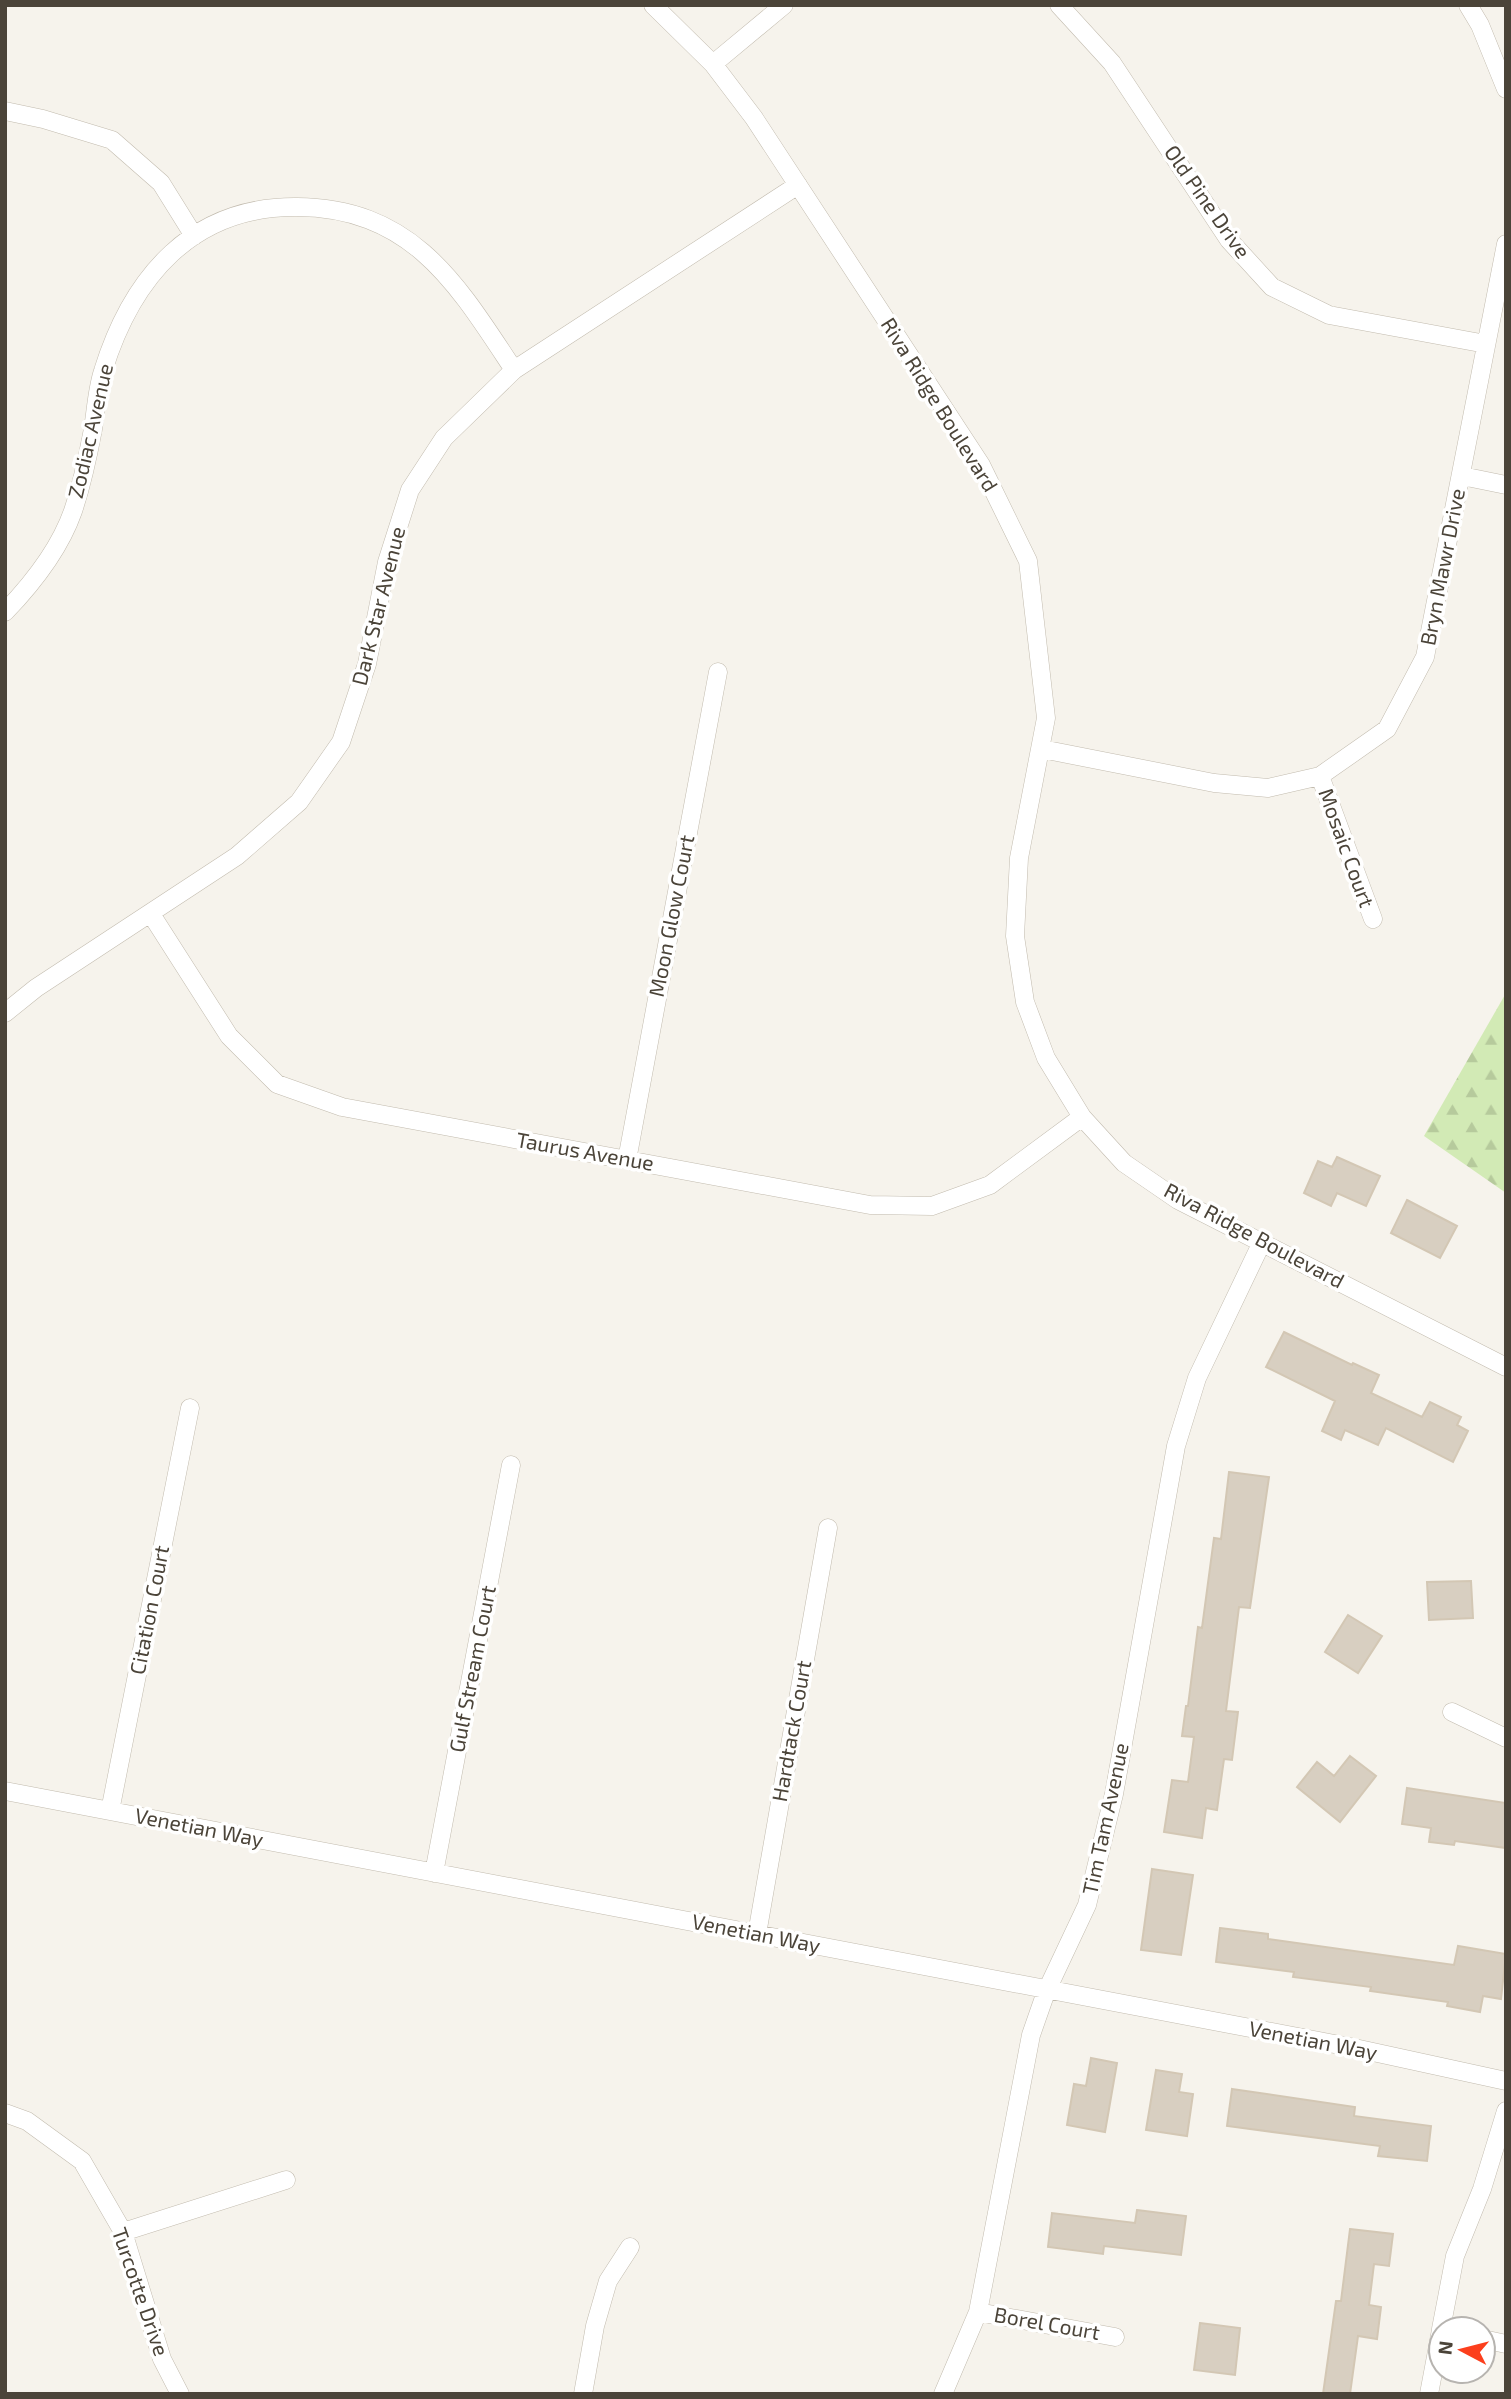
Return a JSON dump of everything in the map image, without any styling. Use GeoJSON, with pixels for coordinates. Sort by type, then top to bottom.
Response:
{"type":"FeatureCollection","features":[{"type":"Feature","properties":{"kind":"street","name":"Riva Ridge Boulevard"},"geometry":{"type":"LineString","coordinates":[[653,5],[713,64],[754,118],[981,465],[1028,561],[1046,718],[1019,858],[1014,936],[1025,1002],[1046,1058],[1083,1117],[1124,1163],[1178,1200],[1506,1367]]}},
{"type":"Feature","properties":{"kind":"street"},"geometry":{"type":"LineString","coordinates":[[713,64],[784,5]]}},
{"type":"Feature","properties":{"kind":"street","name":"Old Pine Drive"},"geometry":{"type":"LineString","coordinates":[[1059,5],[1112,63],[1229,240],[1272,288],[1329,315],[1486,344]]}},
{"type":"Feature","properties":{"kind":"street"},"geometry":{"type":"LineString","coordinates":[[1468,5],[1480,24],[1506,89]]}},
{"type":"Feature","properties":{"kind":"street"},"geometry":{"type":"LineString","coordinates":[[5,111],[43,119],[112,140],[161,183],[194,236]]}},
{"type":"Feature","properties":{"kind":"street","name":"Dark Star Avenue"},"geometry":{"type":"LineString","coordinates":[[5,1013],[36,988],[237,856],[299,802],[341,742],[367,664],[387,562],[410,490],[444,438],[514,370],[798,185]]}},
{"type":"Feature","properties":{"kind":"street","name":"Zodiac Avenue"},"geometry":{"type":"LineString","coordinates":[[5,611],[42,569],[72,513],[89,452],[102,373],[126,309],[160,261],[194,236],[220,223],[273,207],[327,208],[391,228],[443,269],[514,370]]}},
{"type":"Feature","properties":{"kind":"street","name":"Bryn Mawr Drive"},"geometry":{"type":"LineString","coordinates":[[1042,749],[1214,783],[1268,788],[1320,776],[1387,729],[1425,657],[1506,244]]}},
{"type":"Feature","properties":{"kind":"street"},"geometry":{"type":"LineString","coordinates":[[1462,476],[1506,485]]}},
{"type":"Feature","properties":{"kind":"street","name":"Moon Glow Court"},"geometry":{"type":"LineString","coordinates":[[626,1160],[718,672]]}},
{"type":"Feature","properties":{"kind":"street","name":"Mosaic Court"},"geometry":{"type":"LineString","coordinates":[[1320,776],[1373,919]]}},
{"type":"Feature","properties":{"kind":"street","name":"Taurus Avenue"},"geometry":{"type":"LineString","coordinates":[[151,914],[229,1036],[277,1084],[341,1107],[870,1205],[932,1206],[990,1185],[1083,1117]]}},
{"type":"Feature","properties":{"kind":"street","name":"Tim Tam Avenue"},"geometry":{"type":"LineString","coordinates":[[943,2394],[978,2312],[1031,2035],[1046,1992],[1087,1905],[1114,1794],[1176,1446],[1197,1378],[1262,1242]]}},
{"type":"Feature","properties":{"kind":"street","name":"Citation Court"},"geometry":{"type":"LineString","coordinates":[[110,1811],[190,1408]]}},
{"type":"Feature","properties":{"kind":"street","name":"Gulf Stream Court"},"geometry":{"type":"LineString","coordinates":[[434,1873],[511,1465]]}},
{"type":"Feature","properties":{"kind":"street","name":"Hardtack Court"},"geometry":{"type":"LineString","coordinates":[[757,1934],[828,1528]]}},
{"type":"Feature","properties":{"kind":"street"},"geometry":{"type":"LineString","coordinates":[[1452,1712],[1506,1738]]}},
{"type":"Feature","properties":{"kind":"street","name":"Venetian Way"},"geometry":{"type":"LineString","coordinates":[[5,1791],[1350,2048],[1506,2081]]}},
{"type":"Feature","properties":{"kind":"street"},"geometry":{"type":"LineString","coordinates":[[1444,2315],[1455,2256],[1482,2189],[1506,2111]]}},
{"type":"Feature","properties":{"kind":"street","name":"Turcotte Drive"},"geometry":{"type":"LineString","coordinates":[[5,2113],[27,2121],[82,2161],[123,2232],[162,2359],[180,2394]]}},
{"type":"Feature","properties":{"kind":"street"},"geometry":{"type":"LineString","coordinates":[[123,2232],[286,2180]]}},
{"type":"Feature","properties":{"kind":"street"},"geometry":{"type":"LineString","coordinates":[[583,2394],[595,2326],[608,2281],[631,2247]]}},
{"type":"Feature","properties":{"kind":"street","name":"Borel Court"},"geometry":{"type":"LineString","coordinates":[[978,2312],[1115,2337]]}},
{"type":"Feature","properties":{"kind":"green space"},"geometry":{"type":"Polygon","coordinates":[[[1506,993],[1506,1193],[1424,1136],[1506,993]]]}},
{"type":"Feature","properties":{"kind":"building"},"geometry":{"type":"Polygon","coordinates":[[[1337,1157],[1380,1176],[1366,1206],[1337,1193],[1331,1206],[1304,1193],[1318,1161],[1332,1167],[1337,1157]]]}},
{"type":"Feature","properties":{"kind":"building"},"geometry":{"type":"Polygon","coordinates":[[[1407,1200],[1457,1226],[1440,1258],[1391,1233],[1407,1200]]]}},
{"type":"Feature","properties":{"kind":"building"},"geometry":{"type":"Polygon","coordinates":[[[1284,1332],[1379,1375],[1371,1393],[1422,1417],[1430,1402],[1461,1417],[1457,1425],[1468,1431],[1453,1462],[1386,1428],[1378,1445],[1345,1430],[1341,1440],[1322,1431],[1335,1401],[1266,1367],[1284,1332]]]}},
{"type":"Feature","properties":{"kind":"building"},"geometry":{"type":"Polygon","coordinates":[[[1229,1472],[1269,1477],[1250,1608],[1239,1607],[1226,1711],[1238,1712],[1232,1760],[1224,1759],[1217,1810],[1206,1808],[1202,1838],[1164,1832],[1172,1780],[1188,1782],[1194,1737],[1182,1736],[1198,1627],[1202,1628],[1214,1538],[1221,1539],[1229,1472]]]}},
{"type":"Feature","properties":{"kind":"building"},"geometry":{"type":"Polygon","coordinates":[[[1471,1581],[1473,1618],[1429,1620],[1427,1582],[1471,1581]]]}},
{"type":"Feature","properties":{"kind":"building"},"geometry":{"type":"Polygon","coordinates":[[[1348,1615],[1382,1636],[1358,1673],[1325,1652],[1348,1615]]]}},
{"type":"Feature","properties":{"kind":"building"},"geometry":{"type":"Polygon","coordinates":[[[1350,1756],[1376,1776],[1340,1822],[1297,1787],[1317,1762],[1334,1776],[1350,1756]]]}},
{"type":"Feature","properties":{"kind":"building"},"geometry":{"type":"Polygon","coordinates":[[[1407,1788],[1506,1803],[1506,1848],[1455,1841],[1454,1845],[1429,1842],[1431,1828],[1402,1824],[1407,1788]]]}},
{"type":"Feature","properties":{"kind":"building"},"geometry":{"type":"Polygon","coordinates":[[[1152,1869],[1193,1875],[1181,1955],[1141,1950],[1152,1869]]]}},
{"type":"Feature","properties":{"kind":"building"},"geometry":{"type":"Polygon","coordinates":[[[1220,1928],[1268,1934],[1268,1939],[1454,1965],[1458,1946],[1506,1954],[1501,1999],[1483,1996],[1480,2012],[1447,2006],[1448,2002],[1370,1991],[1371,1987],[1293,1977],[1294,1972],[1216,1962],[1220,1928]]]}},
{"type":"Feature","properties":{"kind":"building"},"geometry":{"type":"Polygon","coordinates":[[[1091,2058],[1117,2063],[1105,2132],[1067,2125],[1074,2084],[1086,2086],[1091,2058]]]}},
{"type":"Feature","properties":{"kind":"building"},"geometry":{"type":"Polygon","coordinates":[[[1156,2070],[1182,2074],[1179,2092],[1193,2094],[1187,2136],[1146,2130],[1156,2070]]]}},
{"type":"Feature","properties":{"kind":"building"},"geometry":{"type":"Polygon","coordinates":[[[1232,2089],[1355,2107],[1354,2116],[1431,2126],[1427,2161],[1378,2156],[1380,2146],[1227,2126],[1232,2089]]]}},
{"type":"Feature","properties":{"kind":"building"},"geometry":{"type":"Polygon","coordinates":[[[1137,2210],[1186,2216],[1181,2255],[1104,2246],[1103,2254],[1048,2247],[1052,2213],[1135,2223],[1137,2210]]]}},
{"type":"Feature","properties":{"kind":"building"},"geometry":{"type":"Polygon","coordinates":[[[1350,2229],[1393,2234],[1389,2266],[1374,2264],[1369,2305],[1381,2307],[1377,2339],[1358,2336],[1350,2394],[1323,2394],[1336,2301],[1341,2301],[1350,2229]]]}},
{"type":"Feature","properties":{"kind":"building"},"geometry":{"type":"Polygon","coordinates":[[[1200,2323],[1240,2328],[1235,2375],[1194,2370],[1200,2323]]]}}]}
